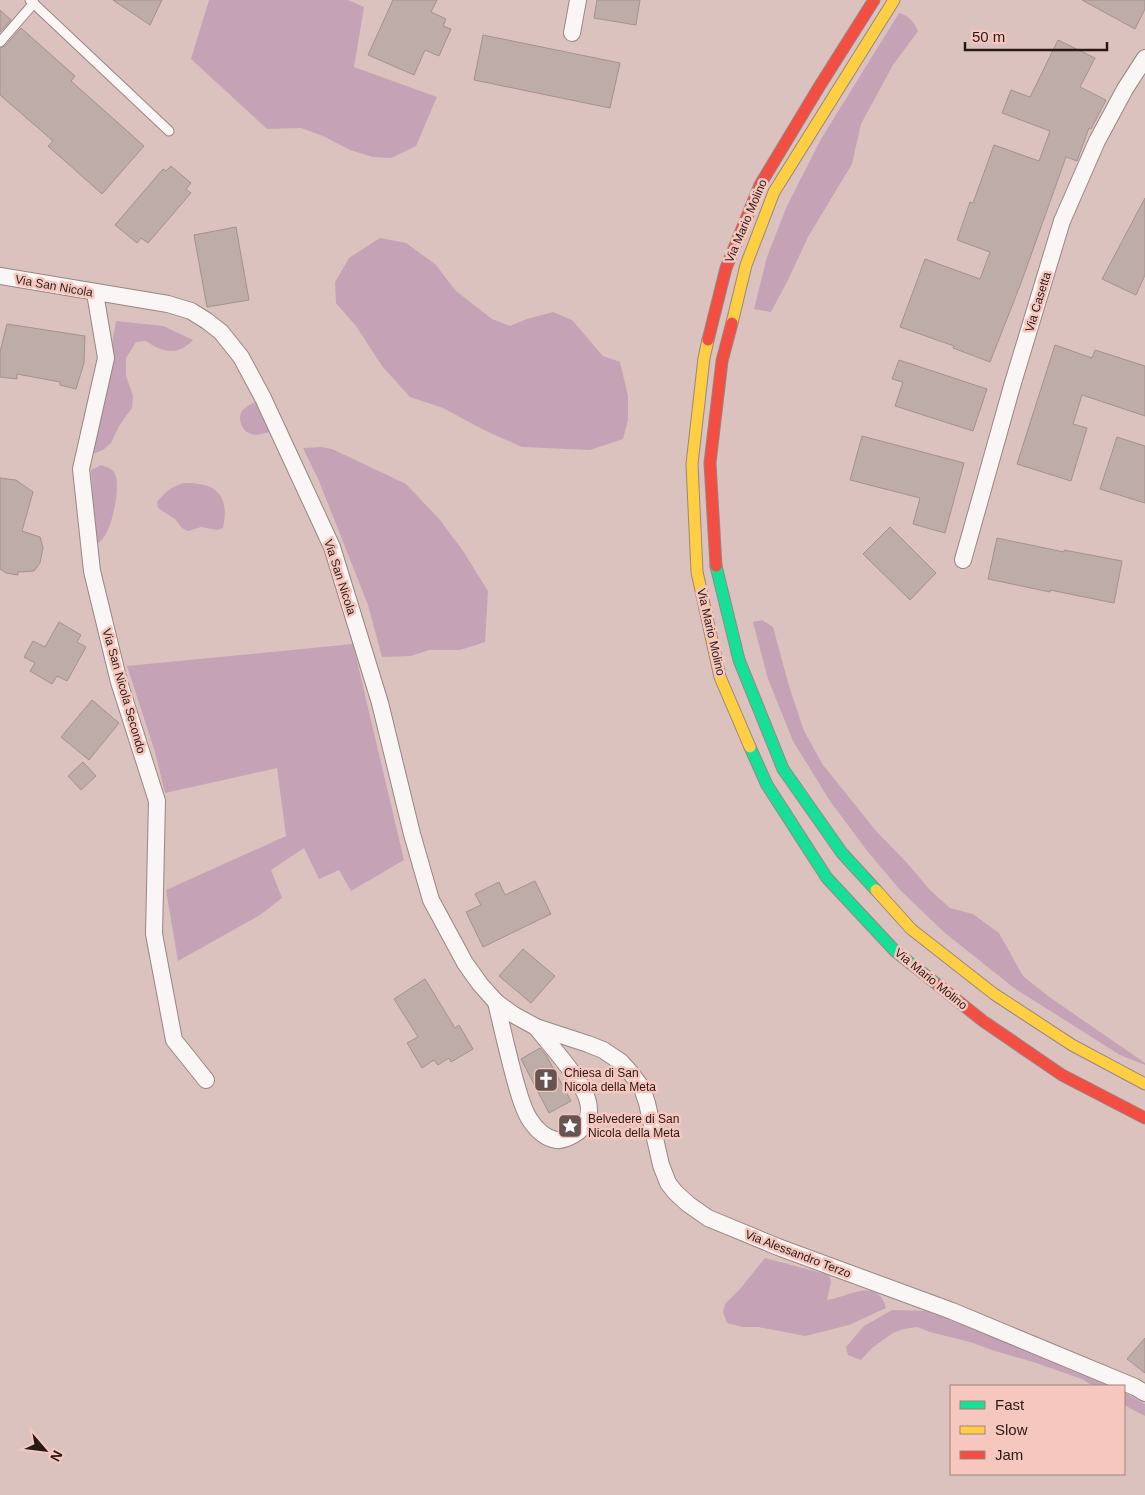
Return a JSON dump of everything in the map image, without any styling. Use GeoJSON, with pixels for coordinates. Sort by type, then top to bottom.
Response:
{"type":"FeatureCollection","features":[{"type":"Feature","properties":{"kind":"main road","name":"Via Mario Molino"},"geometry":{"type":"LineString","coordinates":[[874,0],[760,185],[726,268],[704,358],[692,464],[697,572],[720,677],[767,785],[827,878],[896,952],[983,1021],[1054,1070],[1145,1118]]}},
{"type":"Feature","properties":{"kind":"main road","name":"Via Mario Molino"},"geometry":{"type":"LineString","coordinates":[[894,0],[774,192],[746,266],[722,361],[710,463],[715,562],[739,660],[783,769],[842,853],[911,929],[994,994],[1072,1045],[1145,1084]]}},
{"type":"Feature","properties":{"kind":"street"},"geometry":{"type":"LineString","coordinates":[[572,33],[578,0]]}},
{"type":"Feature","properties":{"kind":"street","name":"Via Casetta"},"geometry":{"type":"LineString","coordinates":[[963,560],[1012,386],[1062,221],[1097,141],[1125,89],[1145,58]]}},
{"type":"Feature","properties":{"kind":"street","name":"Via San Nicola"},"geometry":{"type":"LineString","coordinates":[[0,276],[168,304],[207,320],[231,344],[251,376],[332,547],[380,703],[412,834],[432,900],[465,962],[480,984],[496,1002],[536,1027]]}},
{"type":"Feature","properties":{"kind":"street","name":"Via San Nicola Secondo"},"geometry":{"type":"LineString","coordinates":[[95,293],[106,358],[81,469],[92,571],[119,682],[157,801],[154,934],[174,1040],[206,1080]]}},
{"type":"Feature","properties":{"kind":"street"},"geometry":{"type":"LineString","coordinates":[[496,1002],[506,1049],[526,1113],[540,1133],[558,1141],[580,1132],[586,1124],[589,1114],[588,1102],[583,1088],[536,1027]]}},
{"type":"Feature","properties":{"kind":"street","name":"Via Alessandro Terzo"},"geometry":{"type":"LineString","coordinates":[[536,1027],[603,1050],[621,1062],[642,1088],[661,1165],[668,1183],[688,1204],[708,1218],[778,1247],[952,1312],[1135,1387],[1145,1393]]}},
{"type":"Feature","properties":{"kind":"lane"},"geometry":{"type":"LineString","coordinates":[[0,42],[32,2],[169,130]]}},
{"type":"Feature","properties":{"kind":"shaded area"},"geometry":{"type":"Polygon","coordinates":[[[209,0],[348,0],[364,7],[354,67],[437,97],[416,146],[391,158],[373,157],[350,150],[323,136],[301,128],[267,129],[191,59],[209,0]]]}},
{"type":"Feature","properties":{"kind":"shaded area"},"geometry":{"type":"Polygon","coordinates":[[[899,13],[911,19],[918,31],[893,65],[861,124],[852,164],[808,237],[771,312],[754,309],[767,257],[787,206],[821,139],[899,13]]]}},
{"type":"Feature","properties":{"kind":"shaded area"},"geometry":{"type":"Polygon","coordinates":[[[380,238],[406,243],[435,264],[456,291],[492,319],[510,326],[553,312],[572,320],[603,356],[620,362],[628,396],[628,420],[623,439],[590,450],[522,447],[484,430],[443,408],[410,397],[382,366],[356,326],[336,303],[335,282],[349,258],[380,238]]]}},
{"type":"Feature","properties":{"kind":"shaded area"},"geometry":{"type":"Polygon","coordinates":[[[116,321],[163,326],[193,340],[182,349],[176,351],[158,348],[146,341],[136,342],[126,358],[126,376],[133,396],[132,408],[119,426],[111,443],[103,450],[93,454],[116,321]]]}},
{"type":"Feature","properties":{"kind":"shaded area"},"geometry":{"type":"Polygon","coordinates":[[[255,402],[270,432],[258,435],[251,434],[241,424],[242,411],[255,402]]]}},
{"type":"Feature","properties":{"kind":"shaded area"},"geometry":{"type":"Polygon","coordinates":[[[321,447],[332,449],[406,484],[440,520],[463,551],[488,591],[485,642],[460,650],[429,650],[411,656],[382,657],[368,605],[319,481],[303,448],[321,447]]]}},
{"type":"Feature","properties":{"kind":"shaded area"},"geometry":{"type":"Polygon","coordinates":[[[101,465],[114,472],[117,486],[110,524],[103,538],[96,545],[91,470],[101,465]]]}},
{"type":"Feature","properties":{"kind":"shaded area"},"geometry":{"type":"Polygon","coordinates":[[[184,483],[205,485],[213,488],[218,493],[225,507],[223,528],[217,530],[201,527],[188,531],[182,528],[175,519],[158,508],[157,502],[163,495],[172,488],[184,483]]]}},
{"type":"Feature","properties":{"kind":"shaded area"},"geometry":{"type":"Polygon","coordinates":[[[762,620],[773,627],[789,686],[804,731],[823,765],[877,832],[930,890],[950,908],[973,914],[999,933],[1023,976],[1048,996],[1145,1063],[1145,1065],[1120,1055],[1014,988],[945,933],[901,891],[868,852],[830,801],[793,741],[768,679],[753,622],[762,620]]]}},
{"type":"Feature","properties":{"kind":"shaded area"},"geometry":{"type":"Polygon","coordinates":[[[353,644],[404,860],[351,891],[339,870],[319,879],[304,848],[271,870],[282,898],[260,915],[178,961],[166,890],[286,836],[277,768],[165,793],[155,752],[127,666],[353,644]]]}},
{"type":"Feature","properties":{"kind":"shaded area"},"geometry":{"type":"Polygon","coordinates":[[[765,1258],[829,1275],[831,1282],[827,1300],[861,1291],[869,1291],[876,1293],[882,1298],[886,1308],[849,1325],[805,1336],[727,1323],[723,1312],[725,1304],[765,1258]]]}},
{"type":"Feature","properties":{"kind":"shaded area"},"geometry":{"type":"Polygon","coordinates":[[[892,1310],[926,1311],[1054,1359],[1108,1385],[1091,1385],[1082,1379],[1033,1362],[917,1327],[893,1333],[872,1348],[861,1360],[848,1355],[846,1347],[864,1326],[892,1310]]]}},
{"type":"Feature","properties":{"kind":"shaded area"},"geometry":{"type":"Polygon","coordinates":[[[1125,1393],[1145,1404],[1145,1416],[1125,1406],[1125,1393]]]}},
{"type":"Feature","properties":{"kind":"building"},"geometry":{"type":"Polygon","coordinates":[[[113,0],[162,0],[150,25],[113,0]]]}},
{"type":"Feature","properties":{"kind":"building"},"geometry":{"type":"Polygon","coordinates":[[[393,0],[437,0],[431,12],[446,19],[443,26],[451,29],[439,56],[425,50],[414,75],[368,55],[393,0]]]}},
{"type":"Feature","properties":{"kind":"building"},"geometry":{"type":"Polygon","coordinates":[[[597,0],[640,0],[636,25],[594,18],[597,0]]]}},
{"type":"Feature","properties":{"kind":"building"},"geometry":{"type":"Polygon","coordinates":[[[1082,0],[1145,0],[1145,9],[1135,29],[1082,0]]]}},
{"type":"Feature","properties":{"kind":"building"},"geometry":{"type":"Polygon","coordinates":[[[0,10],[11,20],[0,32],[0,10]]]}},
{"type":"Feature","properties":{"kind":"building"},"geometry":{"type":"Polygon","coordinates":[[[21,28],[75,76],[71,81],[144,146],[102,194],[48,146],[53,141],[0,95],[0,48],[5,46],[21,28]]]}},
{"type":"Feature","properties":{"kind":"building"},"geometry":{"type":"Polygon","coordinates":[[[483,35],[620,63],[610,108],[474,80],[483,35]]]}},
{"type":"Feature","properties":{"kind":"building"},"geometry":{"type":"Polygon","coordinates":[[[1058,40],[1095,58],[1080,87],[1106,100],[1091,129],[1089,128],[1077,161],[1066,157],[1021,283],[990,362],[953,348],[954,346],[900,327],[925,259],[980,279],[990,252],[957,240],[970,202],[973,203],[994,145],[1039,161],[1050,131],[1002,113],[1011,90],[1030,97],[1058,40]]]}},
{"type":"Feature","properties":{"kind":"building"},"geometry":{"type":"Polygon","coordinates":[[[171,166],[191,183],[186,189],[191,193],[148,243],[141,238],[137,243],[115,225],[163,169],[166,171],[171,166]]]}},
{"type":"Feature","properties":{"kind":"building"},"geometry":{"type":"Polygon","coordinates":[[[1145,198],[1145,275],[1136,295],[1102,279],[1145,198]]]}},
{"type":"Feature","properties":{"kind":"building"},"geometry":{"type":"Polygon","coordinates":[[[236,227],[249,300],[207,307],[194,235],[236,227]]]}},
{"type":"Feature","properties":{"kind":"building"},"geometry":{"type":"Polygon","coordinates":[[[7,324],[85,336],[84,363],[76,389],[60,385],[60,382],[17,374],[17,379],[0,377],[0,352],[7,324]]]}},
{"type":"Feature","properties":{"kind":"building"},"geometry":{"type":"Polygon","coordinates":[[[1055,345],[1092,358],[1095,350],[1145,366],[1145,416],[1082,395],[1073,424],[1087,428],[1071,481],[1017,464],[1055,345]]]}},
{"type":"Feature","properties":{"kind":"building"},"geometry":{"type":"Polygon","coordinates":[[[899,360],[987,389],[973,431],[895,406],[903,382],[892,379],[899,360]]]}},
{"type":"Feature","properties":{"kind":"building"},"geometry":{"type":"Polygon","coordinates":[[[862,436],[964,463],[945,533],[913,524],[920,498],[850,480],[862,436]]]}},
{"type":"Feature","properties":{"kind":"building"},"geometry":{"type":"Polygon","coordinates":[[[1117,437],[1145,446],[1145,503],[1100,489],[1117,437]]]}},
{"type":"Feature","properties":{"kind":"building"},"geometry":{"type":"Polygon","coordinates":[[[0,478],[16,480],[33,492],[22,531],[40,537],[43,548],[40,563],[34,571],[18,572],[18,575],[6,573],[0,569],[0,478]]]}},
{"type":"Feature","properties":{"kind":"building"},"geometry":{"type":"Polygon","coordinates":[[[890,527],[936,573],[910,600],[863,554],[890,527]]]}},
{"type":"Feature","properties":{"kind":"building"},"geometry":{"type":"Polygon","coordinates":[[[997,538],[1064,552],[1064,550],[1122,561],[1114,603],[988,579],[997,538]]]}},
{"type":"Feature","properties":{"kind":"building"},"geometry":{"type":"Polygon","coordinates":[[[59,622],[81,635],[77,642],[86,647],[67,681],[57,676],[52,684],[30,671],[35,663],[24,657],[33,641],[45,647],[59,622]]]}},
{"type":"Feature","properties":{"kind":"building"},"geometry":{"type":"Polygon","coordinates":[[[92,700],[119,723],[89,760],[61,737],[92,700]]]}},
{"type":"Feature","properties":{"kind":"building"},"geometry":{"type":"Polygon","coordinates":[[[83,762],[96,776],[81,790],[68,776],[83,762]]]}},
{"type":"Feature","properties":{"kind":"building"},"geometry":{"type":"Polygon","coordinates":[[[535,881],[551,914],[483,947],[466,912],[481,905],[475,894],[499,882],[505,895],[535,881]]]}},
{"type":"Feature","properties":{"kind":"building"},"geometry":{"type":"Polygon","coordinates":[[[523,949],[555,976],[531,1003],[499,976],[523,949]]]}},
{"type":"Feature","properties":{"kind":"building"},"geometry":{"type":"Polygon","coordinates":[[[425,979],[455,1028],[459,1025],[473,1049],[451,1062],[449,1058],[438,1065],[434,1060],[422,1068],[407,1043],[418,1037],[394,999],[425,979]]]}},
{"type":"Feature","properties":{"kind":"building","name":"Chiesa di San Nicola della Meta"},"geometry":{"type":"Polygon","coordinates":[[[540,1048],[546,1055],[571,1101],[549,1113],[521,1059],[540,1048]]]}},
{"type":"Feature","properties":{"kind":"building"},"geometry":{"type":"Polygon","coordinates":[[[1145,1338],[1145,1373],[1127,1359],[1145,1338]]]}},
{"type":"Feature","properties":{"kind":"traffic: fast"},"geometry":{"type":"LineString","coordinates":[[716,566],[739,660],[783,769],[842,853],[876,890]]}},
{"type":"Feature","properties":{"kind":"traffic: fast"},"geometry":{"type":"LineString","coordinates":[[750,747],[767,785],[827,878],[896,952],[938,985]]}},
{"type":"Feature","properties":{"kind":"traffic: slow"},"geometry":{"type":"LineString","coordinates":[[732,323],[746,265],[774,192],[894,0]]}},
{"type":"Feature","properties":{"kind":"traffic: slow"},"geometry":{"type":"LineString","coordinates":[[708,340],[704,358],[692,464],[697,572],[720,677],[750,747]]}},
{"type":"Feature","properties":{"kind":"traffic: slow"},"geometry":{"type":"LineString","coordinates":[[876,890],[911,929],[994,994],[1072,1045],[1145,1084]]}},
{"type":"Feature","properties":{"kind":"traffic: jam"},"geometry":{"type":"LineString","coordinates":[[708,340],[726,268],[760,185],[874,0]]}},
{"type":"Feature","properties":{"kind":"traffic: jam"},"geometry":{"type":"LineString","coordinates":[[716,566],[710,463],[722,361],[732,323]]}},
{"type":"Feature","properties":{"kind":"traffic: jam"},"geometry":{"type":"LineString","coordinates":[[938,985],[983,1021],[1062,1075],[1145,1118]]}},
{"type":"Feature","properties":{"kind":"place","name":"Chiesa di San Nicola della Meta"},"geometry":{"type":"Point","coordinates":[546,1080]}},
{"type":"Feature","properties":{"kind":"place","name":"Belvedere di San Nicola della Meta"},"geometry":{"type":"Point","coordinates":[570,1126]}}]}
